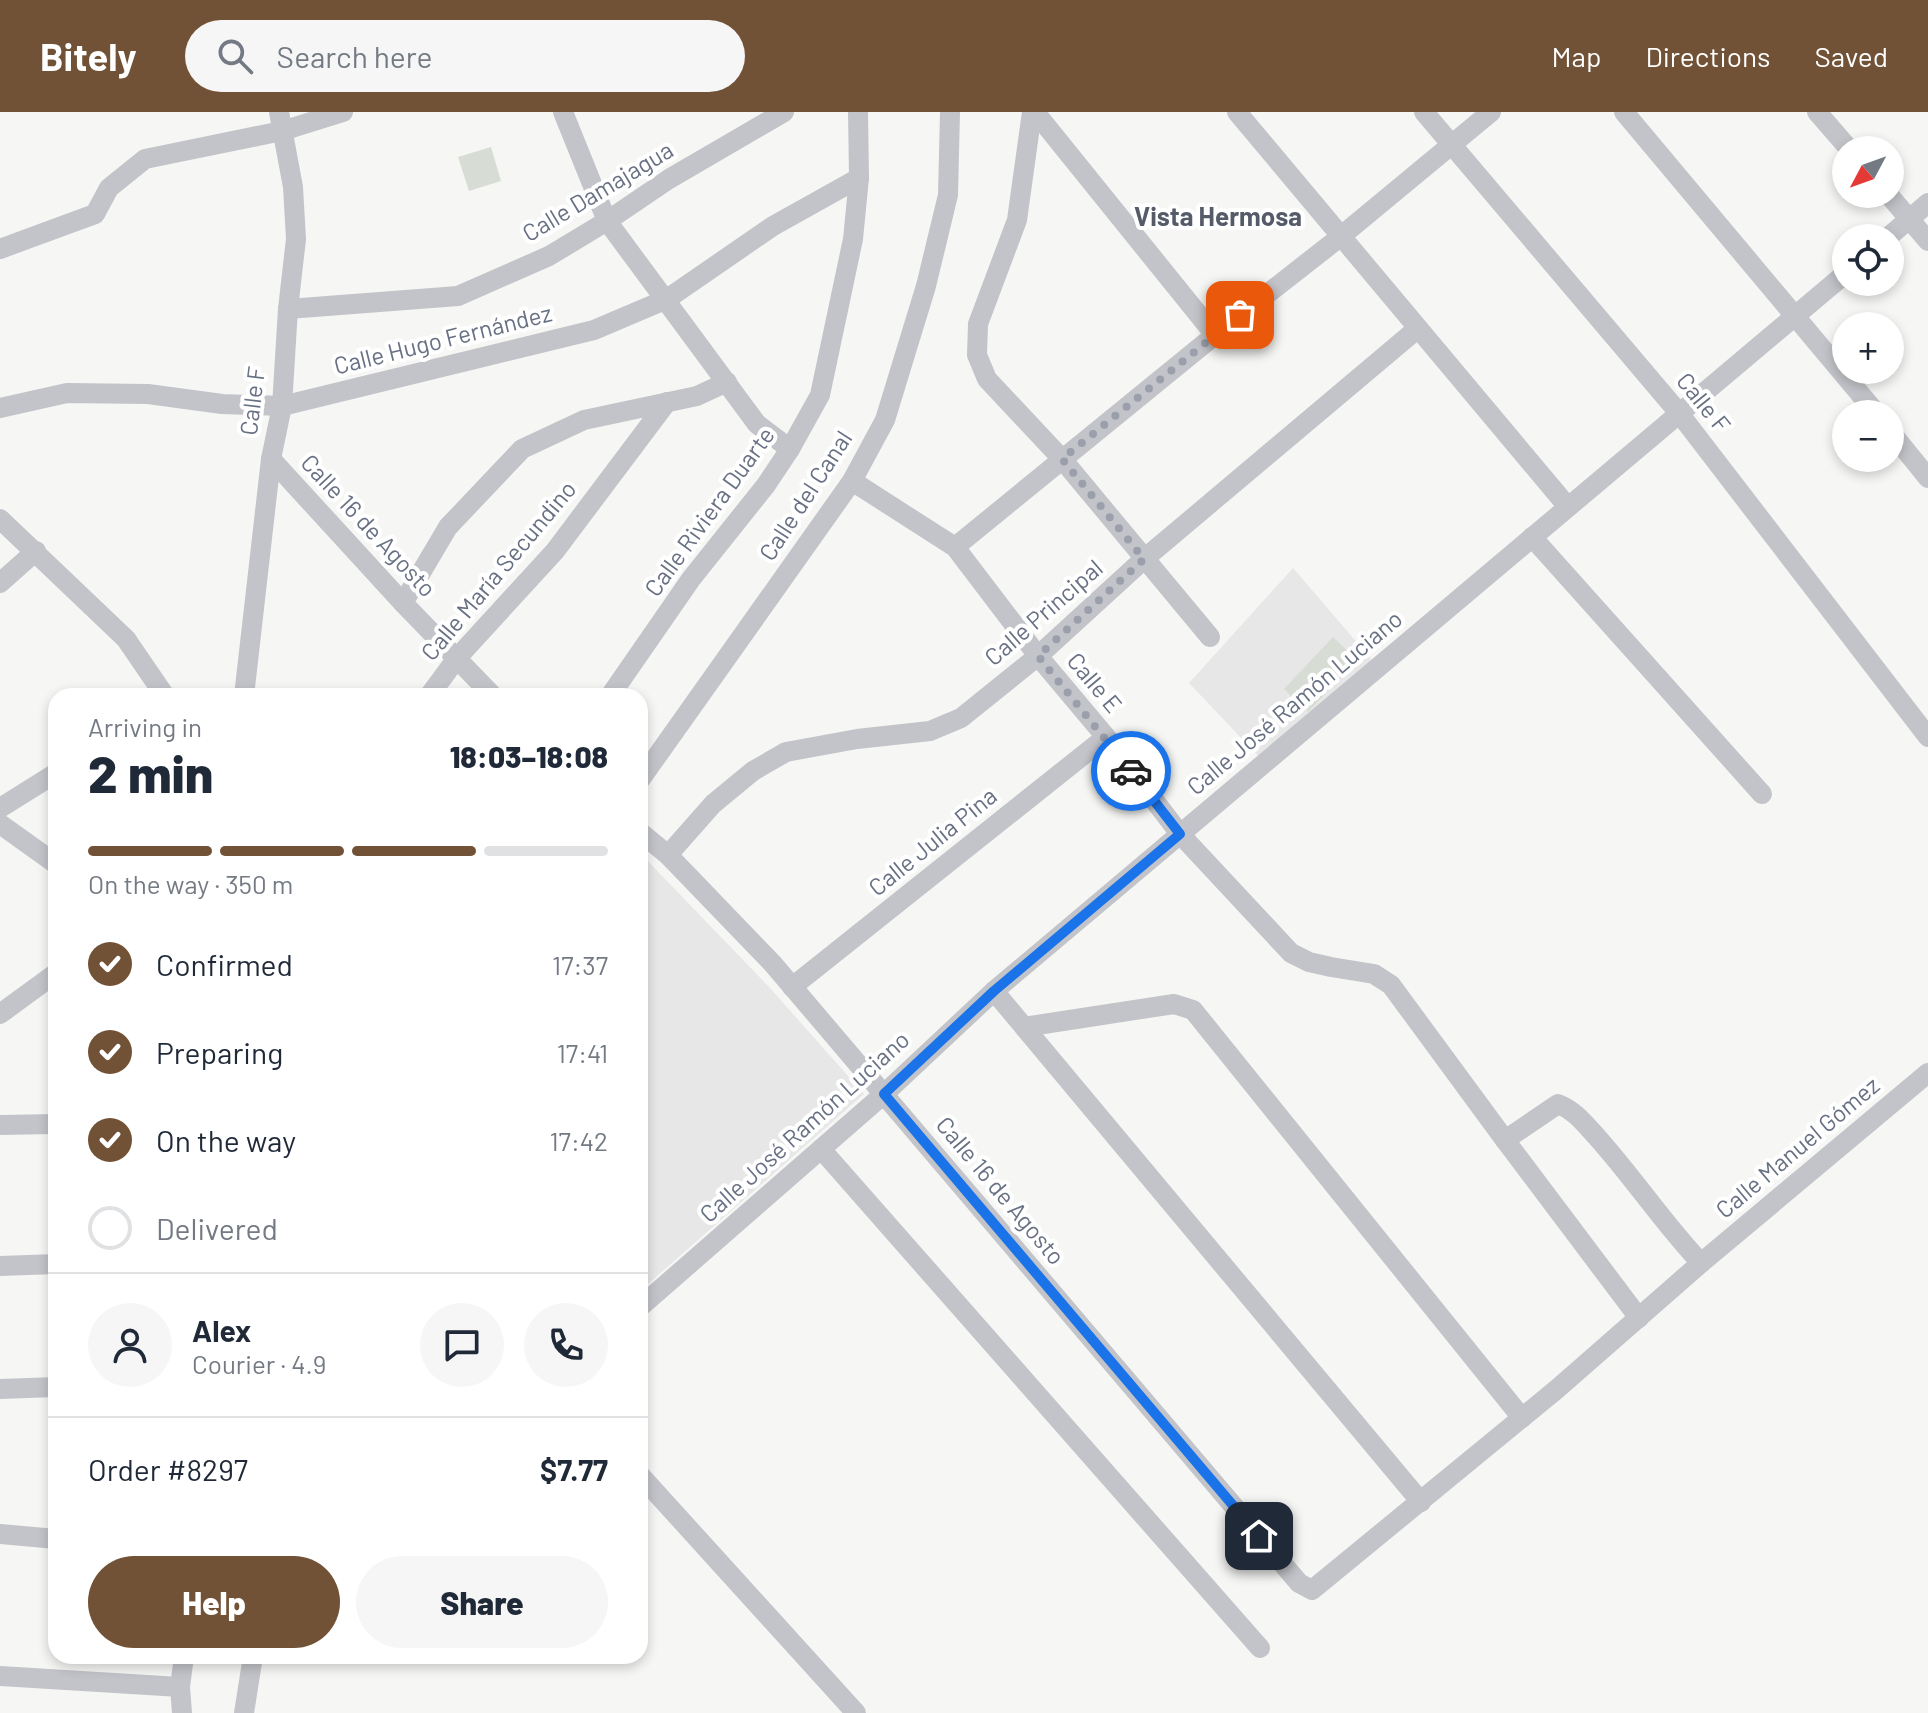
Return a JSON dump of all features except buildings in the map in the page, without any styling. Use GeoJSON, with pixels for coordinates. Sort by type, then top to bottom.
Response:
{"type":"FeatureCollection","features":[{"type":"Feature","properties":{"kind":"street"},"geometry":{"type":"LineString","coordinates":[[0,249],[95,214],[109,188],[145,159],[281,121],[343,112]]}},
{"type":"Feature","properties":{"kind":"street"},"geometry":{"type":"LineString","coordinates":[[563,112],[607,221],[757,424],[790,449]]}},
{"type":"Feature","properties":{"kind":"street","name":"Calle Damajagua"},"geometry":{"type":"LineString","coordinates":[[288,309],[458,296],[549,256],[607,221],[757,119],[784,112]]}},
{"type":"Feature","properties":{"kind":"street","name":"Calle Riviera Duarte"},"geometry":{"type":"LineString","coordinates":[[616,688],[691,579],[766,485],[820,395],[853,239],[859,178],[858,112]]}},
{"type":"Feature","properties":{"kind":"street","name":"Calle del Canal"},"geometry":{"type":"LineString","coordinates":[[648,769],[852,481],[885,420],[926,286],[948,195],[950,112]]}},
{"type":"Feature","properties":{"kind":"street"},"geometry":{"type":"LineString","coordinates":[[1034,112],[1215,335]]}},
{"type":"Feature","properties":{"kind":"street"},"geometry":{"type":"LineString","coordinates":[[1034,112],[1017,220],[978,324],[977,355],[987,379],[1062,459],[1210,637]]}},
{"type":"Feature","properties":{"kind":"street"},"geometry":{"type":"LineString","coordinates":[[1237,112],[1568,507]]}},
{"type":"Feature","properties":{"kind":"street","name":"Calle F"},"geometry":{"type":"LineString","coordinates":[[1424,112],[1679,413],[1928,737]]}},
{"type":"Feature","properties":{"kind":"street"},"geometry":{"type":"LineString","coordinates":[[955,547],[1491,112]]}},
{"type":"Feature","properties":{"kind":"street"},"geometry":{"type":"LineString","coordinates":[[1624,112],[1866,400]]}},
{"type":"Feature","properties":{"kind":"street"},"geometry":{"type":"LineString","coordinates":[[1817,112],[1838,136]]}},
{"type":"Feature","properties":{"kind":"street","name":"Calle F"},"geometry":{"type":"LineString","coordinates":[[245,688],[271,459],[282,406],[296,239],[293,187],[281,121]]}},
{"type":"Feature","properties":{"kind":"street","name":"Calle Hugo Fernández"},"geometry":{"type":"LineString","coordinates":[[0,408],[67,393],[148,394],[222,404],[282,406],[594,330],[667,299],[773,226],[859,178]]}},
{"type":"Feature","properties":{"kind":"street"},"geometry":{"type":"LineString","coordinates":[[1904,224],[1928,203]]}},
{"type":"Feature","properties":{"kind":"street"},"geometry":{"type":"LineString","coordinates":[[1900,208],[1928,241]]}},
{"type":"Feature","properties":{"kind":"street","name":"Calle José Ramón Luciano"},"geometry":{"type":"LineString","coordinates":[[648,1300],[884,1094],[994,991],[1832,285]]}},
{"type":"Feature","properties":{"kind":"street","name":"Calle Principal"},"geometry":{"type":"LineString","coordinates":[[668,855],[713,804],[753,771],[786,752],[857,739],[930,731],[961,718],[1038,656],[1144,559],[1417,329]]}},
{"type":"Feature","properties":{"kind":"street"},"geometry":{"type":"LineString","coordinates":[[403,603],[448,527],[522,449],[584,420],[697,396],[727,382]]}},
{"type":"Feature","properties":{"kind":"street","name":"Calle María Secundino"},"geometry":{"type":"LineString","coordinates":[[435,688],[457,658],[555,551],[667,402]]}},
{"type":"Feature","properties":{"kind":"street"},"geometry":{"type":"LineString","coordinates":[[1904,448],[1928,478]]}},
{"type":"Feature","properties":{"kind":"street","name":"Calle 16 de Agosto"},"geometry":{"type":"LineString","coordinates":[[271,459],[485,688]]}},
{"type":"Feature","properties":{"kind":"street","name":"Calle E"},"geometry":{"type":"LineString","coordinates":[[852,481],[955,547],[1180,834],[1291,953],[1309,962],[1374,974],[1391,985],[1639,1318]]}},
{"type":"Feature","properties":{"kind":"street"},"geometry":{"type":"LineString","coordinates":[[0,519],[126,639],[160,688]]}},
{"type":"Feature","properties":{"kind":"street"},"geometry":{"type":"LineString","coordinates":[[1532,537],[1762,794]]}},
{"type":"Feature","properties":{"kind":"street"},"geometry":{"type":"LineString","coordinates":[[0,583],[36,551]]}},
{"type":"Feature","properties":{"kind":"street","name":"Calle Julia Pina"},"geometry":{"type":"LineString","coordinates":[[792,987],[1106,737]]}},
{"type":"Feature","properties":{"kind":"street"},"geometry":{"type":"LineString","coordinates":[[0,808],[48,778]]}},
{"type":"Feature","properties":{"kind":"street"},"geometry":{"type":"LineString","coordinates":[[0,824],[48,858]]}},
{"type":"Feature","properties":{"kind":"street","name":"Calle 16 de Agosto"},"geometry":{"type":"LineString","coordinates":[[648,839],[668,855],[792,987],[1299,1583],[1312,1590]]}},
{"type":"Feature","properties":{"kind":"street"},"geometry":{"type":"LineString","coordinates":[[0,1014],[48,979]]}},
{"type":"Feature","properties":{"kind":"street"},"geometry":{"type":"LineString","coordinates":[[994,991],[1421,1502]]}},
{"type":"Feature","properties":{"kind":"street"},"geometry":{"type":"LineString","coordinates":[[1024,1027],[1174,1004],[1193,1010],[1522,1418]]}},
{"type":"Feature","properties":{"kind":"street","name":"Calle Manuel Gómez"},"geometry":{"type":"LineString","coordinates":[[1312,1590],[1522,1418],[1928,1073]]}},
{"type":"Feature","properties":{"kind":"street"},"geometry":{"type":"LineString","coordinates":[[1505,1140],[1558,1104],[1570,1109],[1617,1160],[1701,1263]]}},
{"type":"Feature","properties":{"kind":"street"},"geometry":{"type":"LineString","coordinates":[[0,1125],[48,1124]]}},
{"type":"Feature","properties":{"kind":"street"},"geometry":{"type":"LineString","coordinates":[[821,1149],[1260,1648]]}},
{"type":"Feature","properties":{"kind":"street"},"geometry":{"type":"LineString","coordinates":[[0,1266],[48,1264]]}},
{"type":"Feature","properties":{"kind":"street"},"geometry":{"type":"LineString","coordinates":[[0,1389],[48,1387]]}},
{"type":"Feature","properties":{"kind":"street"},"geometry":{"type":"LineString","coordinates":[[648,1484],[856,1713]]}},
{"type":"Feature","properties":{"kind":"street"},"geometry":{"type":"LineString","coordinates":[[0,1534],[48,1538]]}},
{"type":"Feature","properties":{"kind":"street"},"geometry":{"type":"LineString","coordinates":[[182,1713],[180,1687],[183,1664]]}},
{"type":"Feature","properties":{"kind":"street"},"geometry":{"type":"LineString","coordinates":[[244,1713],[252,1664]]}},
{"type":"Feature","properties":{"kind":"street"},"geometry":{"type":"LineString","coordinates":[[0,1676],[180,1687]]}},
{"type":"Feature","properties":{"kind":"shaded area"},"geometry":{"type":"Polygon","coordinates":[[[491,147],[501,181],[469,191],[458,157],[491,147]]]}},
{"type":"Feature","properties":{"kind":"shaded area"},"geometry":{"type":"Polygon","coordinates":[[[1293,568],[1372,660],[1262,760],[1189,683],[1293,568]]]}},
{"type":"Feature","properties":{"kind":"shaded area"},"geometry":{"type":"Polygon","coordinates":[[[1333,637],[1357,660],[1308,712],[1284,689],[1333,637]]]}},
{"type":"Feature","properties":{"kind":"shaded area"},"geometry":{"type":"Polygon","coordinates":[[[648,861],[770,988],[864,1094],[648,1284],[648,861]]]}},
{"type":"Feature","properties":{"kind":"way so far"},"geometry":{"type":"LineString","coordinates":[[1131,771],[1038,656],[1144,559],[1062,459],[1240,315]]}},
{"type":"Feature","properties":{"kind":"district","name":"Vista Hermosa"},"geometry":{"type":"Point","coordinates":[1218,217]}},
{"type":"Feature","properties":{"kind":"route"},"geometry":{"type":"LineString","coordinates":[[1131,771],[1180,834],[994,991],[884,1094],[1259,1536]]}}]}
